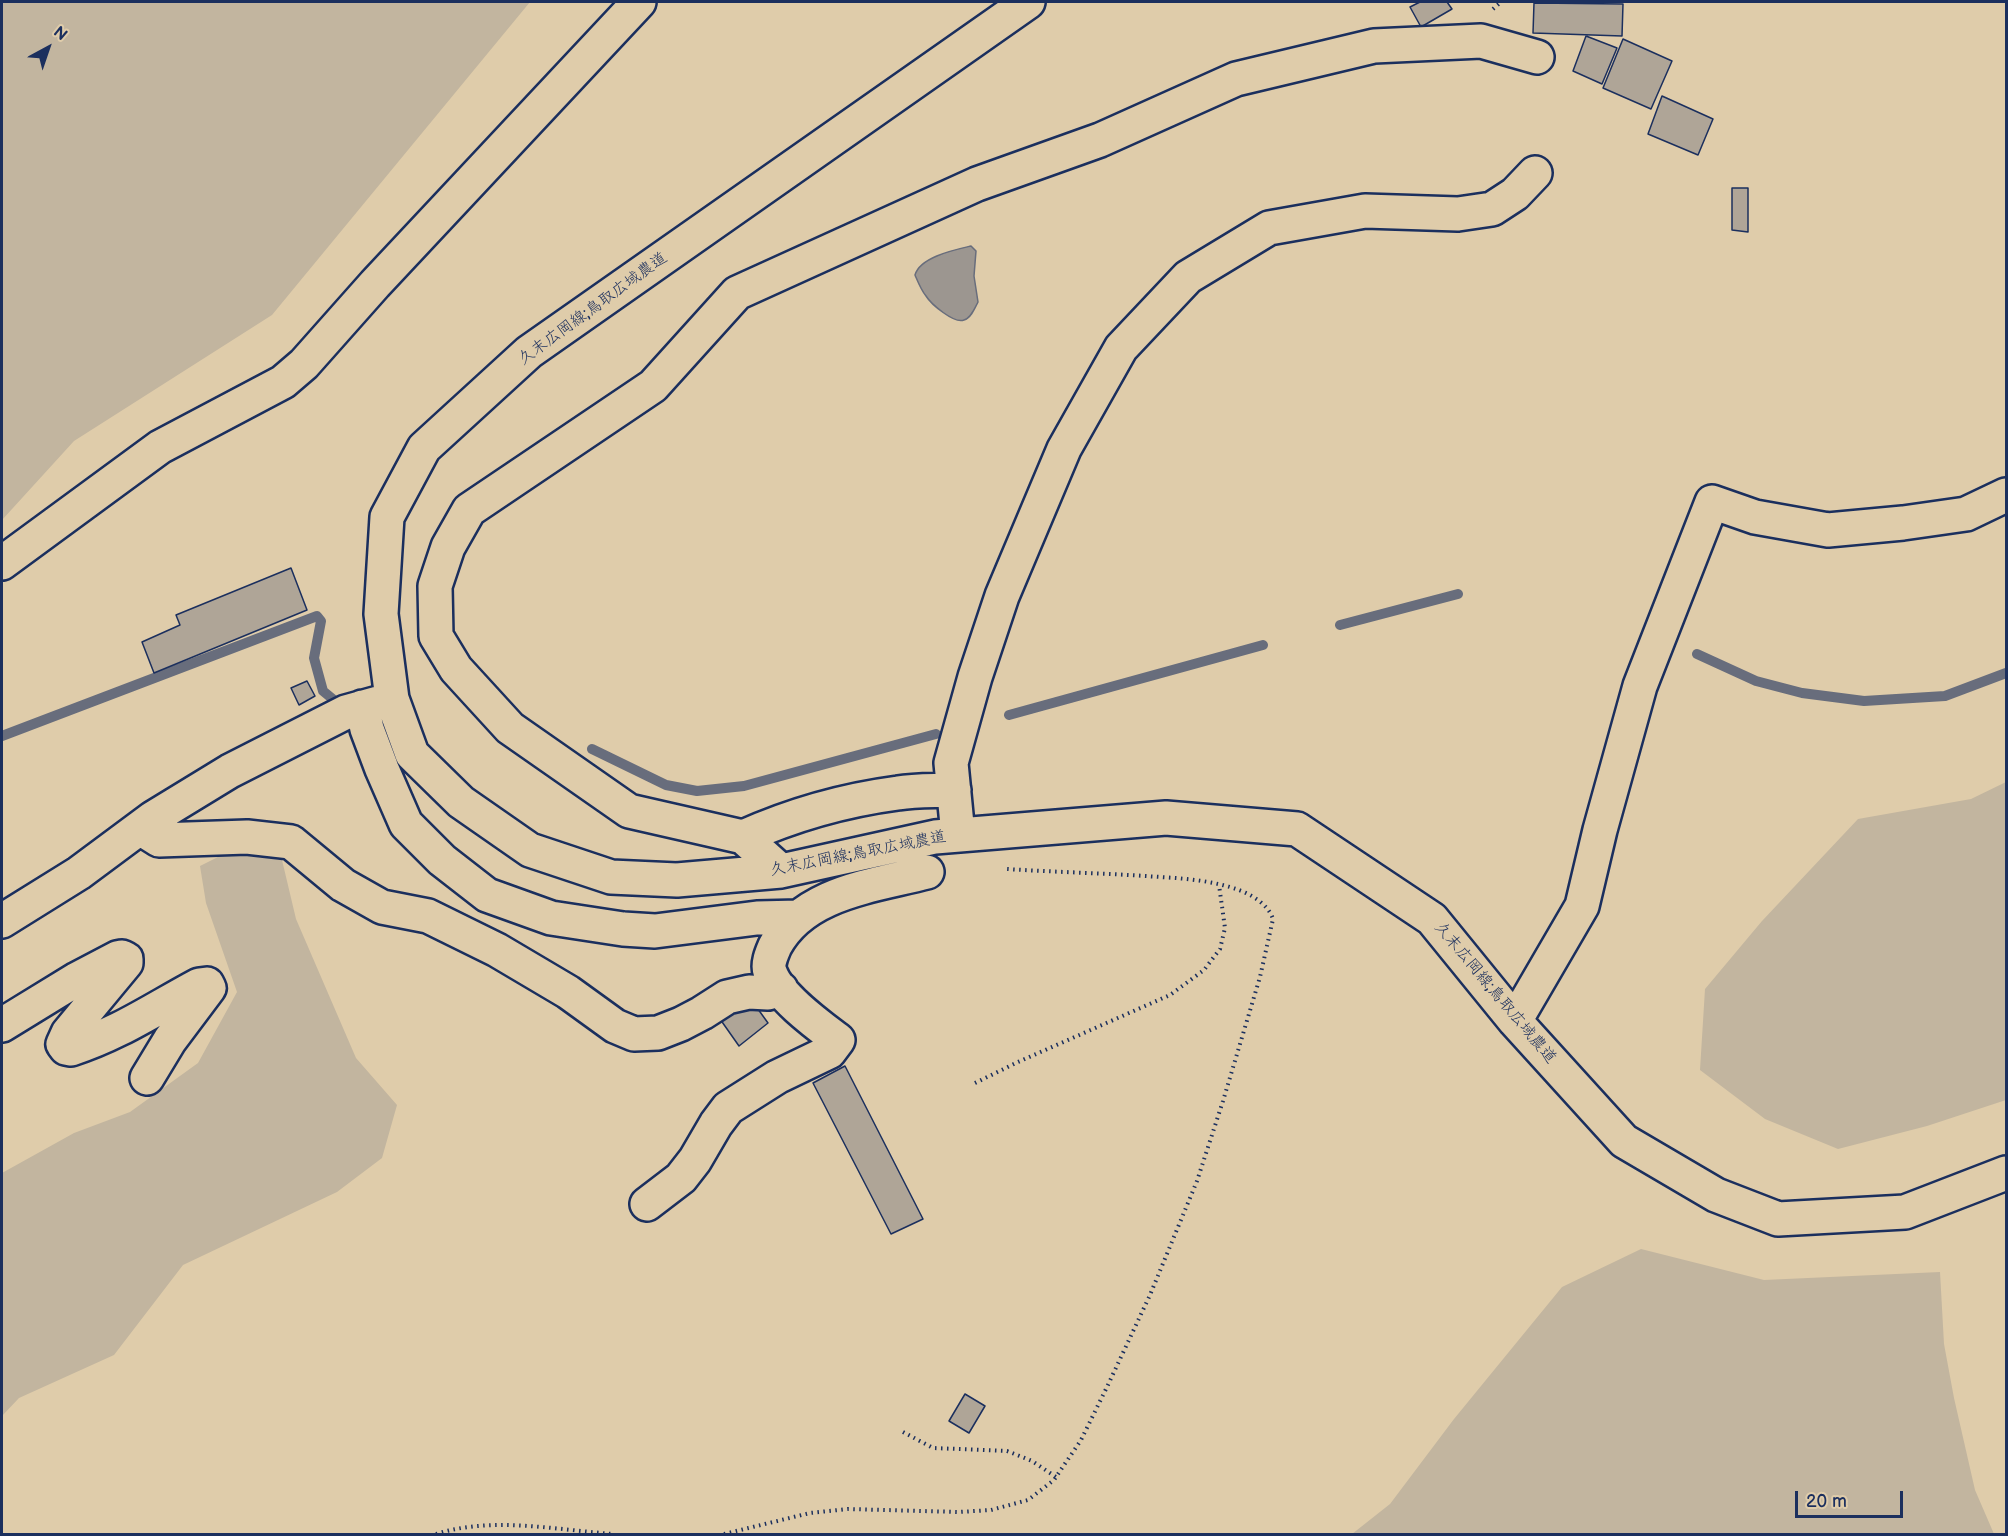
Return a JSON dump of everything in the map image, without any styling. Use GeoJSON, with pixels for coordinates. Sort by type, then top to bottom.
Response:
{"type":"FeatureCollection","features":[{"type":"Feature","properties":{"kind":"street"},"geometry":{"type":"LineString","coordinates":[[2,563],[160,447],[283,382],[304,364],[375,284],[639,2]]}},
{"type":"Feature","properties":{"kind":"street","name":"久末広岡線;鳥取広域農道"},"geometry":{"type":"LineString","coordinates":[[1028,2],[529,352],[424,448],[387,517],[377,703],[412,754],[461,802],[531,850],[611,877],[677,880],[781,871],[935,837],[1166,818],[1297,829],[1432,918],[1515,1022],[1624,1141],[1716,1195],[1778,1219],[1905,1212],[2007,1173]]}},
{"type":"Feature","properties":{"kind":"street"},"geometry":{"type":"LineString","coordinates":[[781,871],[743,837],[629,811],[510,728],[456,669],[436,636],[435,586],[448,547],[469,510],[653,386],[736,293],[976,184],[1100,140],[1236,79],[1374,46],[1481,41],[1537,57]]}},
{"type":"Feature","properties":{"kind":"street"},"geometry":{"type":"LineString","coordinates":[[957,835],[951,763],[975,677],[1002,596],[1064,449],[1121,348],[1188,277],[1269,228],[1365,211],[1458,214],[1492,209],[1515,194],[1535,173]]}},
{"type":"Feature","properties":{"kind":"street"},"geometry":{"type":"LineString","coordinates":[[1515,1022],[1582,906],[1599,830],[1640,686],[1712,502],[1755,517],[1828,530],[1966,514],[2007,495]]}},
{"type":"Feature","properties":{"kind":"street"},"geometry":{"type":"LineString","coordinates":[[2,921],[79,873],[140,828],[230,771],[346,712],[377,703]]}},
{"type":"Feature","properties":{"kind":"street"},"geometry":{"type":"LineString","coordinates":[[377,703],[367,729],[406,824],[442,860],[487,895],[551,918],[623,929],[655,931],[757,918],[799,917]]}},
{"type":"Feature","properties":{"kind":"street"},"geometry":{"type":"LineString","coordinates":[[743,837],[777,822],[838,804],[899,793],[954,790]]}},
{"type":"Feature","properties":{"kind":"street"},"geometry":{"type":"LineString","coordinates":[[140,828],[159,840],[247,837],[291,842],[344,885],[382,906],[428,916],[497,950],[568,992],[615,1026],[634,1034],[658,1033],[681,1024],[727,996],[749,992],[768,993],[781,989]]}},
{"type":"Feature","properties":{"kind":"street"},"geometry":{"type":"LineString","coordinates":[[647,1204],[681,1178],[728,1108],[777,1077],[829,1052],[838,1040],[804,1014],[781,989],[770,971],[771,955],[780,938],[799,917],[813,906],[841,895],[927,872]]}},
{"type":"Feature","properties":{"kind":"street"},"geometry":{"type":"LineString","coordinates":[[2,1025],[77,979],[122,957],[126,959],[126,963],[68,1033],[63,1044],[66,1048],[103,1038],[129,1026],[199,985],[207,984],[209,988],[170,1040],[147,1078]]}},
{"type":"Feature","properties":{"kind":"path"},"geometry":{"type":"LineString","coordinates":[[724,1534],[810,1514],[848,1509],[959,1512],[991,1510],[1028,1500],[1056,1477],[1081,1440],[1150,1296],[1197,1181],[1260,977],[1274,920],[1259,900],[1237,889],[1219,885],[1171,878],[1000,868]]}},
{"type":"Feature","properties":{"kind":"path"},"geometry":{"type":"LineString","coordinates":[[975,1083],[1170,995],[1204,970],[1220,949],[1225,928],[1219,885]]}},
{"type":"Feature","properties":{"kind":"path"},"geometry":{"type":"LineString","coordinates":[[903,1432],[933,1448],[1006,1451],[1032,1461],[1056,1477]]}},
{"type":"Feature","properties":{"kind":"path"},"geometry":{"type":"LineString","coordinates":[[436,1534],[456,1528],[489,1525],[614,1534]]}},
{"type":"Feature","properties":{"kind":"shaded area"},"geometry":{"type":"Polygon","coordinates":[[[2,2],[530,2],[272,315],[74,441],[2,520],[2,2]]]}},
{"type":"Feature","properties":{"kind":"shaded area"},"geometry":{"type":"Polygon","coordinates":[[[971,246],[976,251],[974,276],[978,302],[969,317],[960,320],[949,316],[933,304],[915,275],[923,263],[930,259],[971,246]]]}},
{"type":"Feature","properties":{"kind":"shaded area"},"geometry":{"type":"Polygon","coordinates":[[[2006,782],[2006,1100],[1927,1126],[1838,1149],[1765,1119],[1700,1070],[1705,989],[1762,921],[1858,819],[1971,799],[2006,782]]]}},
{"type":"Feature","properties":{"kind":"shaded area"},"geometry":{"type":"Polygon","coordinates":[[[226,853],[282,860],[296,919],[356,1058],[397,1105],[382,1158],[337,1192],[183,1265],[114,1355],[19,1398],[2,1416],[2,1173],[74,1133],[130,1112],[198,1063],[237,992],[206,903],[200,866],[226,853]]]}},
{"type":"Feature","properties":{"kind":"shaded area"},"geometry":{"type":"Polygon","coordinates":[[[1641,1249],[1764,1280],[1940,1272],[1944,1344],[1954,1398],[1975,1490],[1994,1534],[1352,1534],[1390,1504],[1454,1419],[1562,1287],[1641,1249]]]}},
{"type":"Feature","properties":{"kind":"building"},"geometry":{"type":"Polygon","coordinates":[[[1420,2],[1447,2],[1452,9],[1421,27],[1410,7],[1420,2]]]}},
{"type":"Feature","properties":{"kind":"building"},"geometry":{"type":"Polygon","coordinates":[[[1534,3],[1623,4],[1622,36],[1533,33],[1534,3]]]}},
{"type":"Feature","properties":{"kind":"building"},"geometry":{"type":"Polygon","coordinates":[[[1586,36],[1617,48],[1602,84],[1573,71],[1586,36]]]}},
{"type":"Feature","properties":{"kind":"building"},"geometry":{"type":"Polygon","coordinates":[[[1623,39],[1672,61],[1651,109],[1603,88],[1623,39]]]}},
{"type":"Feature","properties":{"kind":"building"},"geometry":{"type":"Polygon","coordinates":[[[1662,96],[1713,119],[1698,155],[1648,134],[1662,96]]]}},
{"type":"Feature","properties":{"kind":"building"},"geometry":{"type":"Polygon","coordinates":[[[1732,188],[1748,188],[1748,232],[1732,230],[1732,188]]]}},
{"type":"Feature","properties":{"kind":"building"},"geometry":{"type":"Polygon","coordinates":[[[291,568],[307,610],[154,673],[142,642],[180,625],[176,615],[291,568]]]}},
{"type":"Feature","properties":{"kind":"building"},"geometry":{"type":"Polygon","coordinates":[[[307,681],[315,696],[299,705],[291,688],[307,681]]]}},
{"type":"Feature","properties":{"kind":"building"},"geometry":{"type":"Polygon","coordinates":[[[750,998],[768,1023],[739,1046],[720,1019],[750,998]]]}},
{"type":"Feature","properties":{"kind":"building"},"geometry":{"type":"Polygon","coordinates":[[[845,1066],[923,1219],[891,1234],[813,1083],[845,1066]]]}},
{"type":"Feature","properties":{"kind":"building"},"geometry":{"type":"Polygon","coordinates":[[[965,1394],[985,1406],[969,1433],[949,1421],[965,1394]]]}},
{"type":"Feature","properties":{"kind":"waterway"},"geometry":{"type":"LineString","coordinates":[[1340,625],[1458,594]]}},
{"type":"Feature","properties":{"kind":"waterway"},"geometry":{"type":"LineString","coordinates":[[2,736],[317,616],[321,621],[314,658],[323,691],[340,705]]}},
{"type":"Feature","properties":{"kind":"waterway"},"geometry":{"type":"LineString","coordinates":[[1009,715],[1263,645]]}},
{"type":"Feature","properties":{"kind":"waterway"},"geometry":{"type":"LineString","coordinates":[[1697,654],[1756,681],[1802,693],[1864,701],[1945,696],[2006,673]]}},
{"type":"Feature","properties":{"kind":"waterway"},"geometry":{"type":"LineString","coordinates":[[592,749],[666,785],[697,791],[744,786],[936,734]]}}]}
